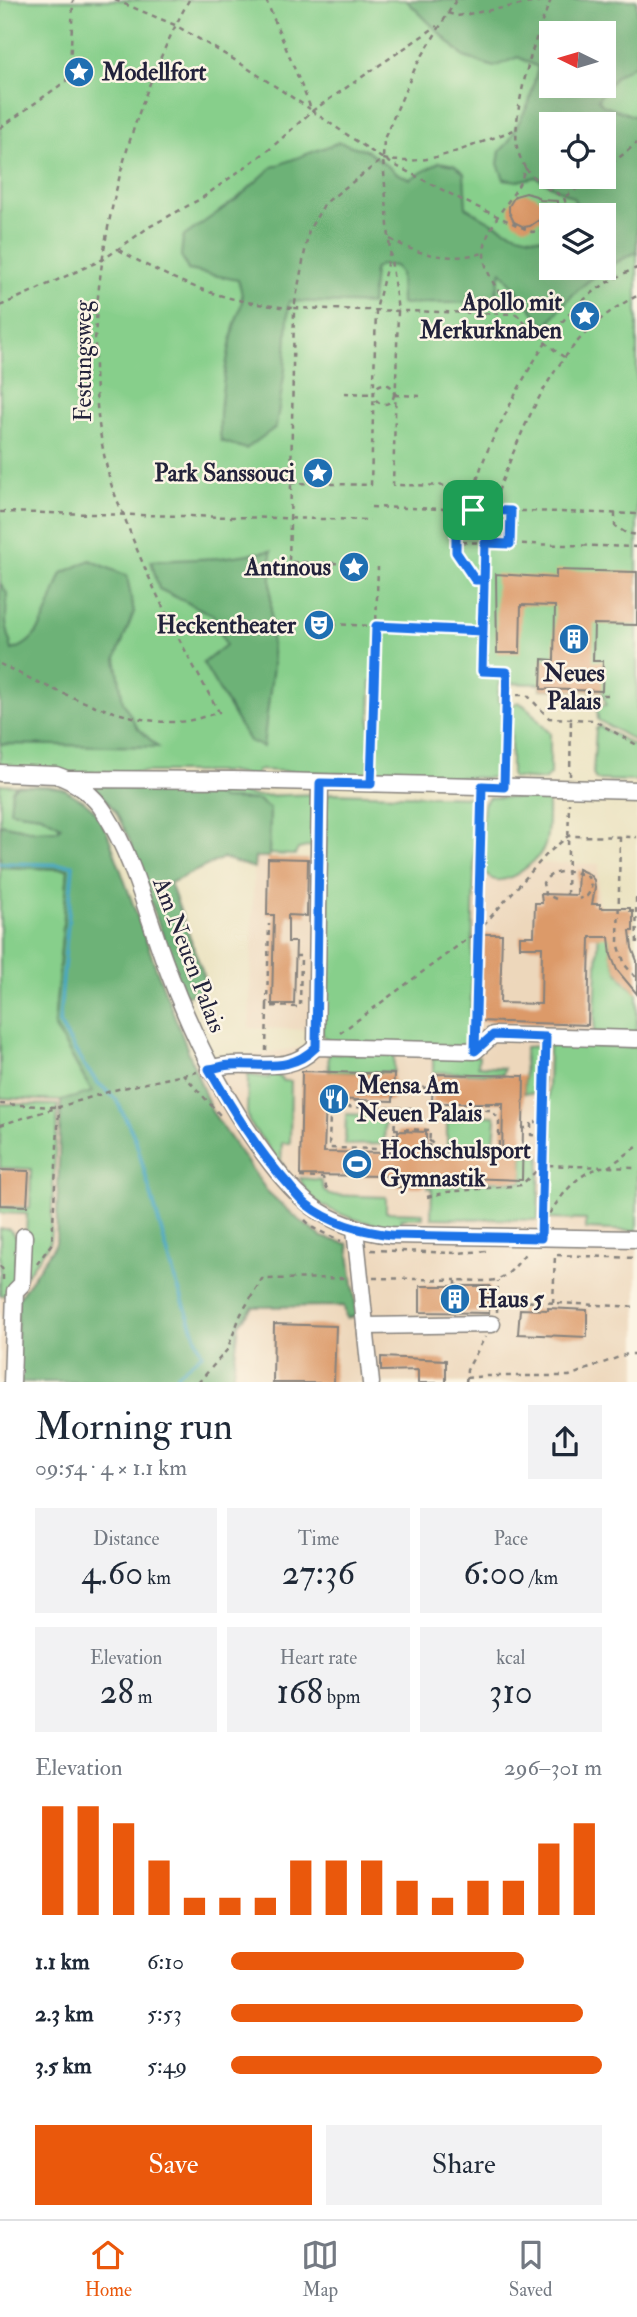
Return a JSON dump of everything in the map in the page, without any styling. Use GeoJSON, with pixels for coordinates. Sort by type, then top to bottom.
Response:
{"type":"FeatureCollection","features":[{"type":"Feature","properties":{"kind":"street"},"geometry":{"type":"LineString","coordinates":[[0,773],[56,775],[69,779],[637,790]]}},
{"type":"Feature","properties":{"kind":"street","name":"Am Neuen Palais"},"geometry":{"type":"LineString","coordinates":[[69,779],[99,803],[114,828],[165,964],[209,1069],[228,1102],[275,1169],[306,1204],[343,1225],[391,1235],[536,1242],[637,1240]]}},
{"type":"Feature","properties":{"kind":"street"},"geometry":{"type":"LineString","coordinates":[[209,1069],[296,1061],[306,1057],[316,1047],[320,783]]}},
{"type":"Feature","properties":{"kind":"street"},"geometry":{"type":"LineString","coordinates":[[316,1047],[475,1051],[493,1035],[637,1039]]}},
{"type":"Feature","properties":{"kind":"street"},"geometry":{"type":"LineString","coordinates":[[355,1229],[371,1382]]}},
{"type":"Feature","properties":{"kind":"street"},"geometry":{"type":"LineString","coordinates":[[12,1382],[7,1319],[15,1291],[22,1284],[24,1236]]}},
{"type":"Feature","properties":{"kind":"street"},"geometry":{"type":"LineString","coordinates":[[366,1326],[492,1324]]}},
{"type":"Feature","properties":{"kind":"path"},"geometry":{"type":"LineString","coordinates":[[0,128],[66,81],[70,70],[73,0]]}},
{"type":"Feature","properties":{"kind":"path"},"geometry":{"type":"LineString","coordinates":[[115,0],[175,25],[238,62],[383,159],[497,217],[533,232],[539,231]]}},
{"type":"Feature","properties":{"kind":"path","name":"Festungsweg"},"geometry":{"type":"LineString","coordinates":[[0,664],[87,702],[142,719],[187,721],[219,712],[150,582],[123,515],[108,473],[97,398],[95,337],[104,258],[117,182],[147,88],[189,0]]}},
{"type":"Feature","properties":{"kind":"path"},"geometry":{"type":"LineString","coordinates":[[266,0],[312,111]]}},
{"type":"Feature","properties":{"kind":"path"},"geometry":{"type":"LineString","coordinates":[[456,0],[416,66],[384,139],[390,252],[398,311],[393,485],[471,486]]}},
{"type":"Feature","properties":{"kind":"path"},"geometry":{"type":"LineString","coordinates":[[448,13],[457,16],[549,0]]}},
{"type":"Feature","properties":{"kind":"path"},"geometry":{"type":"LineString","coordinates":[[549,0],[533,43],[517,129],[517,149],[525,168],[541,185],[565,197]]}},
{"type":"Feature","properties":{"kind":"path"},"geometry":{"type":"LineString","coordinates":[[0,306],[119,250],[149,227],[202,198],[270,149],[312,111],[440,24]]}},
{"type":"Feature","properties":{"kind":"path"},"geometry":{"type":"LineString","coordinates":[[369,564],[289,562],[294,308],[309,230],[325,203],[383,159],[402,163],[423,160],[517,129]]}},
{"type":"Feature","properties":{"kind":"path"},"geometry":{"type":"LineString","coordinates":[[616,160],[637,142]]}},
{"type":"Feature","properties":{"kind":"path"},"geometry":{"type":"LineString","coordinates":[[525,168],[516,191],[497,217],[486,241],[484,253],[489,274],[516,314],[544,343],[564,357]]}},
{"type":"Feature","properties":{"kind":"path"},"geometry":{"type":"LineString","coordinates":[[565,197],[577,189]]}},
{"type":"Feature","properties":{"kind":"path"},"geometry":{"type":"LineString","coordinates":[[565,197],[566,203]]}},
{"type":"Feature","properties":{"kind":"path"},"geometry":{"type":"LineString","coordinates":[[389,238],[414,251],[442,257],[484,253]]}},
{"type":"Feature","properties":{"kind":"path"},"geometry":{"type":"LineString","coordinates":[[119,250],[159,273],[259,306],[516,314]]}},
{"type":"Feature","properties":{"kind":"path"},"geometry":{"type":"LineString","coordinates":[[291,483],[371,485],[376,310],[390,252]]}},
{"type":"Feature","properties":{"kind":"path"},"geometry":{"type":"LineString","coordinates":[[473,510],[474,486],[484,460],[507,410],[544,343],[588,296],[617,276],[637,268]]}},
{"type":"Feature","properties":{"kind":"path"},"geometry":{"type":"LineString","coordinates":[[491,510],[525,426],[564,357],[593,324],[637,296]]}},
{"type":"Feature","properties":{"kind":"path"},"geometry":{"type":"LineString","coordinates":[[384,384],[390,385],[395,395],[389,403],[379,403],[374,394],[375,388],[384,384]]}},
{"type":"Feature","properties":{"kind":"path"},"geometry":{"type":"LineString","coordinates":[[344,393],[374,394]]}},
{"type":"Feature","properties":{"kind":"path"},"geometry":{"type":"LineString","coordinates":[[395,395],[423,396]]}},
{"type":"Feature","properties":{"kind":"path"},"geometry":{"type":"LineString","coordinates":[[371,507],[637,514]]}},
{"type":"Feature","properties":{"kind":"path"},"geometry":{"type":"LineString","coordinates":[[456,509],[456,552],[475,580],[484,580]]}},
{"type":"Feature","properties":{"kind":"path"},"geometry":{"type":"LineString","coordinates":[[510,544],[511,511]]}},
{"type":"Feature","properties":{"kind":"path"},"geometry":{"type":"LineString","coordinates":[[0,512],[370,520]]}},
{"type":"Feature","properties":{"kind":"path"},"geometry":{"type":"LineString","coordinates":[[615,513],[615,526],[620,531],[637,534]]}},
{"type":"Feature","properties":{"kind":"path"},"geometry":{"type":"LineString","coordinates":[[456,542],[637,547]]}},
{"type":"Feature","properties":{"kind":"path"},"geometry":{"type":"LineString","coordinates":[[485,543],[482,671],[507,672],[504,787]]}},
{"type":"Feature","properties":{"kind":"path"},"geometry":{"type":"LineString","coordinates":[[371,784],[378,568]]}},
{"type":"Feature","properties":{"kind":"path"},"geometry":{"type":"LineString","coordinates":[[332,624],[482,631]]}},
{"type":"Feature","properties":{"kind":"path"},"geometry":{"type":"LineString","coordinates":[[507,695],[527,695],[549,718],[593,720],[637,745]]}},
{"type":"Feature","properties":{"kind":"path"},"geometry":{"type":"LineString","coordinates":[[603,695],[610,695]]}},
{"type":"Feature","properties":{"kind":"path"},"geometry":{"type":"LineString","coordinates":[[567,895],[571,718]]}},
{"type":"Feature","properties":{"kind":"path"},"geometry":{"type":"LineString","coordinates":[[475,1051],[482,786]]}},
{"type":"Feature","properties":{"kind":"path"},"geometry":{"type":"LineString","coordinates":[[337,1035],[478,931],[547,854],[568,836],[637,836]]}},
{"type":"Feature","properties":{"kind":"path"},"geometry":{"type":"LineString","coordinates":[[620,836],[618,943],[625,965],[637,979]]}},
{"type":"Feature","properties":{"kind":"path"},"geometry":{"type":"LineString","coordinates":[[556,899],[548,897],[543,891],[544,879],[553,873],[567,873],[583,874],[590,880],[590,894],[579,900]]}},
{"type":"Feature","properties":{"kind":"path"},"geometry":{"type":"LineString","coordinates":[[636,898],[637,948]]}},
{"type":"Feature","properties":{"kind":"path"},"geometry":{"type":"LineString","coordinates":[[266,1065],[269,924]]}},
{"type":"Feature","properties":{"kind":"path"},"geometry":{"type":"LineString","coordinates":[[267,1006],[300,1007],[301,956],[296,956]]}},
{"type":"Feature","properties":{"kind":"path"},"geometry":{"type":"LineString","coordinates":[[198,1382],[227,1350],[241,1314],[262,1279],[498,1281],[513,1268],[536,1242],[542,1219],[546,1037]]}},
{"type":"Feature","properties":{"kind":"path"},"geometry":{"type":"LineString","coordinates":[[0,1125],[114,1090],[209,1069]]}},
{"type":"Feature","properties":{"kind":"path"},"geometry":{"type":"LineString","coordinates":[[393,1087],[433,1088]]}},
{"type":"Feature","properties":{"kind":"path"},"geometry":{"type":"LineString","coordinates":[[338,1107],[334,1100],[362,1101],[362,1107]]}},
{"type":"Feature","properties":{"kind":"path"},"geometry":{"type":"LineString","coordinates":[[0,1104],[60,1107]]}},
{"type":"Feature","properties":{"kind":"path"},"geometry":{"type":"LineString","coordinates":[[471,1110],[471,1104],[500,1104],[501,1108],[494,1113]]}},
{"type":"Feature","properties":{"kind":"path"},"geometry":{"type":"LineString","coordinates":[[37,1263],[52,1243],[60,1107]]}},
{"type":"Feature","properties":{"kind":"path"},"geometry":{"type":"LineString","coordinates":[[394,1142],[381,1149],[329,1148],[330,1114],[338,1107],[413,1108]]}},
{"type":"Feature","properties":{"kind":"path"},"geometry":{"type":"LineString","coordinates":[[394,1108],[394,1148]]}},
{"type":"Feature","properties":{"kind":"path"},"geometry":{"type":"LineString","coordinates":[[429,1140],[440,1151],[499,1154],[499,1119],[491,1110],[435,1109]]}},
{"type":"Feature","properties":{"kind":"path"},"geometry":{"type":"LineString","coordinates":[[544,1122],[531,1122],[531,1135],[544,1136]]}},
{"type":"Feature","properties":{"kind":"path"},"geometry":{"type":"LineString","coordinates":[[521,1128],[531,1128]]}},
{"type":"Feature","properties":{"kind":"path"},"geometry":{"type":"LineString","coordinates":[[394,1129],[430,1130],[429,1149]]}},
{"type":"Feature","properties":{"kind":"path"},"geometry":{"type":"LineString","coordinates":[[542,1219],[545,1219],[583,1175],[608,1167],[637,1147]]}},
{"type":"Feature","properties":{"kind":"path"},"geometry":{"type":"LineString","coordinates":[[427,1197],[447,1192],[521,1185],[543,1165],[637,1168]]}},
{"type":"Feature","properties":{"kind":"path"},"geometry":{"type":"LineString","coordinates":[[299,1177],[323,1178],[327,1189]]}},
{"type":"Feature","properties":{"kind":"path"},"geometry":{"type":"LineString","coordinates":[[358,1249],[443,1253],[488,1251]]}},
{"type":"Feature","properties":{"kind":"path"},"geometry":{"type":"LineString","coordinates":[[553,1303],[555,1255],[637,1258]]}},
{"type":"Feature","properties":{"kind":"path"},"geometry":{"type":"LineString","coordinates":[[456,1280],[456,1286]]}},
{"type":"Feature","properties":{"kind":"path"},"geometry":{"type":"LineString","coordinates":[[498,1300],[637,1307]]}},
{"type":"Feature","properties":{"kind":"path"},"geometry":{"type":"LineString","coordinates":[[466,1378],[569,1376],[627,1354],[637,1354]]}},
{"type":"Feature","properties":{"kind":"shaded area"},"geometry":{"type":"Polygon","coordinates":[[[254,857],[324,859],[319,1030],[249,1028],[254,857]]]}},
{"type":"Feature","properties":{"kind":"shaded area"},"geometry":{"type":"Polygon","coordinates":[[[475,862],[599,864],[594,1033],[637,1035],[637,1382],[0,1382],[0,1099],[133,1104],[126,1074],[331,1043],[461,1046],[470,1037],[475,862]]]}},
{"type":"Feature","properties":{"kind":"green space","name":"Park Sanssouci"},"geometry":{"type":"Polygon","coordinates":[[[0,0],[637,0],[637,742],[598,720],[597,706],[606,705],[602,691],[541,689],[541,684],[499,683],[498,700],[503,705],[502,770],[498,778],[378,776],[375,769],[378,681],[371,681],[369,770],[365,775],[257,770],[257,777],[228,772],[95,772],[75,775],[0,768],[0,0]]]}},
{"type":"Feature","properties":{"kind":"green space"},"geometry":{"type":"Polygon","coordinates":[[[406,0],[637,0],[637,63],[616,76],[616,21],[539,21],[539,98],[599,98],[602,105],[637,117],[637,252],[616,263],[616,203],[575,203],[574,198],[558,189],[616,189],[616,112],[539,112],[539,179],[518,181],[504,179],[498,164],[500,151],[508,143],[529,103],[538,67],[518,57],[494,67],[464,57],[406,0]]]}},
{"type":"Feature","properties":{"kind":"green space"},"geometry":{"type":"Polygon","coordinates":[[[339,142],[368,151],[396,173],[410,179],[440,162],[454,165],[464,173],[466,207],[496,225],[539,238],[539,280],[590,280],[575,292],[546,327],[501,271],[494,302],[401,304],[400,273],[395,266],[380,265],[374,270],[371,304],[289,301],[285,370],[276,427],[246,449],[221,441],[223,384],[242,294],[238,280],[188,270],[181,256],[183,237],[238,198],[272,167],[339,142]]]}},
{"type":"Feature","properties":{"kind":"green space"},"geometry":{"type":"Polygon","coordinates":[[[271,551],[273,666],[263,747],[249,741],[203,663],[226,645],[213,615],[159,589],[151,561],[220,558],[271,551]]]}},
{"type":"Feature","properties":{"kind":"green space"},"geometry":{"type":"Polygon","coordinates":[[[90,560],[127,576],[134,612],[116,658],[123,702],[137,727],[158,747],[0,744],[0,583],[7,593],[6,623],[12,650],[23,646],[39,630],[62,573],[90,560]]]}},
{"type":"Feature","properties":{"kind":"green space"},"geometry":{"type":"Polygon","coordinates":[[[518,702],[550,733],[550,775],[544,780],[513,778],[511,775],[511,706],[518,702]]]}},
{"type":"Feature","properties":{"kind":"green space"},"geometry":{"type":"Polygon","coordinates":[[[599,726],[637,747],[637,781],[596,780],[593,774],[596,729],[599,726]]]}},
{"type":"Feature","properties":{"kind":"green space"},"geometry":{"type":"Polygon","coordinates":[[[0,784],[17,785],[12,790],[11,811],[41,815],[61,825],[58,830],[35,831],[0,824],[0,784]]]}},
{"type":"Feature","properties":{"kind":"green space"},"geometry":{"type":"Polygon","coordinates":[[[198,784],[229,785],[240,789],[244,794],[256,796],[318,794],[316,845],[298,849],[295,855],[269,854],[270,809],[258,800],[222,799],[198,784]]]}},
{"type":"Feature","properties":{"kind":"green space"},"geometry":{"type":"Polygon","coordinates":[[[198,784],[222,799],[258,800],[270,809],[269,857],[255,857],[254,868],[223,858],[170,883],[208,987],[184,997],[129,839],[116,812],[93,785],[198,784]]]}},
{"type":"Feature","properties":{"kind":"green space"},"geometry":{"type":"Polygon","coordinates":[[[17,785],[64,789],[94,810],[107,832],[211,1110],[267,1191],[322,1237],[348,1244],[357,1316],[346,1318],[344,1306],[253,1307],[239,1324],[232,1382],[15,1382],[18,1299],[56,1243],[61,1101],[92,1092],[54,1026],[68,869],[0,867],[0,824],[35,831],[58,830],[61,826],[41,815],[10,811],[12,790],[17,785]]]}},
{"type":"Feature","properties":{"kind":"green space"},"geometry":{"type":"Polygon","coordinates":[[[331,793],[476,799],[470,1038],[461,1047],[328,1041],[322,1034],[326,796],[331,793]]]}},
{"type":"Feature","properties":{"kind":"green space"},"geometry":{"type":"Polygon","coordinates":[[[489,797],[548,801],[547,835],[542,851],[519,873],[501,880],[492,879],[483,868],[481,840],[484,804],[489,797]]]}},
{"type":"Feature","properties":{"kind":"green space"},"geometry":{"type":"Polygon","coordinates":[[[0,867],[68,869],[54,1026],[93,1093],[61,1101],[0,1098],[0,867]]]}},
{"type":"Feature","properties":{"kind":"green space"},"geometry":{"type":"Polygon","coordinates":[[[599,925],[610,926],[614,963],[623,979],[637,993],[637,1033],[594,1032],[599,925]]]}},
{"type":"Feature","properties":{"kind":"green space"},"geometry":{"type":"Polygon","coordinates":[[[549,1045],[637,1047],[637,1231],[586,1229],[586,1220],[545,1219],[549,1045]]]}},
{"type":"Feature","properties":{"kind":"green space"},"geometry":{"type":"Polygon","coordinates":[[[543,1046],[542,1094],[524,1093],[525,1047],[543,1046]]]}},
{"type":"Feature","properties":{"kind":"green space"},"geometry":{"type":"Polygon","coordinates":[[[328,1053],[394,1053],[394,1072],[329,1072],[328,1053]]]}},
{"type":"Feature","properties":{"kind":"green space"},"geometry":{"type":"Polygon","coordinates":[[[433,1054],[479,1056],[478,1066],[504,1068],[503,1074],[433,1072],[433,1054]]]}},
{"type":"Feature","properties":{"kind":"green space"},"geometry":{"type":"Polygon","coordinates":[[[270,1072],[275,1072],[283,1081],[291,1081],[290,1143],[282,1143],[281,1161],[287,1172],[249,1122],[247,1112],[248,1075],[269,1078],[270,1072]]]}},
{"type":"Feature","properties":{"kind":"green space"},"geometry":{"type":"Polygon","coordinates":[[[0,1104],[58,1105],[50,1243],[24,1278],[27,1214],[0,1213],[0,1207],[30,1208],[31,1169],[0,1168],[0,1104]]]}},
{"type":"Feature","properties":{"kind":"green space"},"geometry":{"type":"Polygon","coordinates":[[[346,1114],[385,1116],[384,1144],[345,1145],[346,1114]]]}},
{"type":"Feature","properties":{"kind":"green space"},"geometry":{"type":"Polygon","coordinates":[[[447,1114],[494,1116],[494,1141],[489,1144],[449,1147],[447,1114]]]}},
{"type":"Feature","properties":{"kind":"green space"},"geometry":{"type":"Polygon","coordinates":[[[523,1155],[540,1155],[538,1220],[431,1218],[432,1188],[428,1188],[428,1179],[522,1182],[523,1155]]]}},
{"type":"Feature","properties":{"kind":"green space"},"geometry":{"type":"Polygon","coordinates":[[[300,1178],[321,1180],[329,1195],[386,1197],[386,1212],[423,1213],[423,1218],[401,1218],[401,1228],[358,1220],[316,1200],[306,1190],[300,1178]]]}},
{"type":"Feature","properties":{"kind":"green space"},"geometry":{"type":"Polygon","coordinates":[[[0,1229],[9,1229],[17,1238],[13,1296],[0,1295],[0,1229]]]}},
{"type":"Feature","properties":{"kind":"building"},"geometry":{"type":"Polygon","coordinates":[[[526,193],[540,200],[558,203],[539,203],[539,220],[524,227],[514,222],[509,212],[509,206],[515,196],[526,193]]]}},
{"type":"Feature","properties":{"kind":"building","name":"Neues Palais"},"geometry":{"type":"Polygon","coordinates":[[[556,570],[637,572],[637,625],[594,624],[593,661],[603,661],[602,691],[541,689],[542,659],[554,660],[555,606],[521,605],[520,653],[497,653],[496,574],[556,578],[556,570]]]}},
{"type":"Feature","properties":{"kind":"building"},"geometry":{"type":"Polygon","coordinates":[[[268,858],[308,859],[307,916],[288,915],[288,942],[296,942],[294,1004],[272,1004],[274,915],[267,915],[268,858]]]}},
{"type":"Feature","properties":{"kind":"building"},"geometry":{"type":"Polygon","coordinates":[[[578,869],[589,874],[594,880],[592,904],[600,904],[600,908],[630,908],[630,911],[633,911],[633,931],[630,931],[637,961],[637,994],[617,970],[611,955],[609,937],[590,937],[588,1025],[480,1021],[482,934],[502,934],[500,1003],[541,1004],[542,947],[520,947],[520,936],[534,936],[535,903],[542,903],[541,894],[577,895],[578,869]]]}},
{"type":"Feature","properties":{"kind":"building"},"geometry":{"type":"Polygon","coordinates":[[[302,1071],[394,1074],[393,1101],[326,1099],[324,1152],[390,1153],[390,1148],[397,1148],[398,1131],[426,1132],[426,1149],[433,1149],[433,1154],[502,1156],[503,1103],[432,1103],[433,1074],[524,1076],[522,1180],[432,1177],[425,1178],[425,1187],[397,1187],[397,1178],[389,1176],[300,1175],[302,1071]]]}},
{"type":"Feature","properties":{"kind":"building"},"geometry":{"type":"Polygon","coordinates":[[[0,1170],[29,1171],[27,1206],[0,1205],[0,1170]]]}},
{"type":"Feature","properties":{"kind":"building","name":"Haus 5"},"geometry":{"type":"Polygon","coordinates":[[[420,1286],[490,1286],[489,1313],[420,1312],[420,1286]]]}},
{"type":"Feature","properties":{"kind":"building"},"geometry":{"type":"Polygon","coordinates":[[[520,1309],[587,1310],[587,1337],[518,1334],[520,1309]]]}},
{"type":"Feature","properties":{"kind":"building"},"geometry":{"type":"Polygon","coordinates":[[[274,1324],[336,1326],[334,1382],[273,1382],[274,1324]]]}},
{"type":"Feature","properties":{"kind":"building"},"geometry":{"type":"Polygon","coordinates":[[[381,1357],[446,1360],[446,1382],[418,1382],[418,1370],[381,1371],[381,1357]]]}},
{"type":"Feature","properties":{"kind":"waterway"},"geometry":{"type":"LineString","coordinates":[[0,863],[73,865],[59,1023],[83,1064],[98,1083],[116,1099],[135,1138],[175,1279],[202,1354],[177,1374],[178,1382]]}},
{"type":"Feature","properties":{"kind":"place","name":"Modellfort"},"geometry":{"type":"Point","coordinates":[79,72]}},
{"type":"Feature","properties":{"kind":"place","name":"Apollo mit Merkurknaben"},"geometry":{"type":"Point","coordinates":[585,316]}},
{"type":"Feature","properties":{"kind":"place","name":"Park Sanssouci"},"geometry":{"type":"Point","coordinates":[318,473]}},
{"type":"Feature","properties":{"kind":"place","name":"Antinous"},"geometry":{"type":"Point","coordinates":[354,567]}},
{"type":"Feature","properties":{"kind":"place","name":"Heckentheater"},"geometry":{"type":"Point","coordinates":[319,625]}},
{"type":"Feature","properties":{"kind":"place","name":"Neues Palais"},"geometry":{"type":"Point","coordinates":[574,639]}},
{"type":"Feature","properties":{"kind":"place","name":"Mensa Am Neuen Palais"},"geometry":{"type":"Point","coordinates":[334,1099]}},
{"type":"Feature","properties":{"kind":"place","name":"Hochschulsport Gymnastik"},"geometry":{"type":"Point","coordinates":[357,1164]}},
{"type":"Feature","properties":{"kind":"place","name":"Haus 5"},"geometry":{"type":"Point","coordinates":[455,1299]}},
{"type":"Feature","properties":{"kind":"route"},"geometry":{"type":"LineString","coordinates":[[456,509],[473,510],[511,511],[510,544],[485,543],[482,671],[507,672],[504,787],[482,786],[475,1051],[493,1035],[546,1037],[541,1238],[391,1235],[366,1232],[343,1225],[306,1204],[275,1169],[228,1102],[209,1069],[230,1065],[280,1065],[306,1057],[316,1047],[320,783],[371,784],[376,626],[482,631],[484,580],[475,580],[456,552],[456,509]]}}]}
